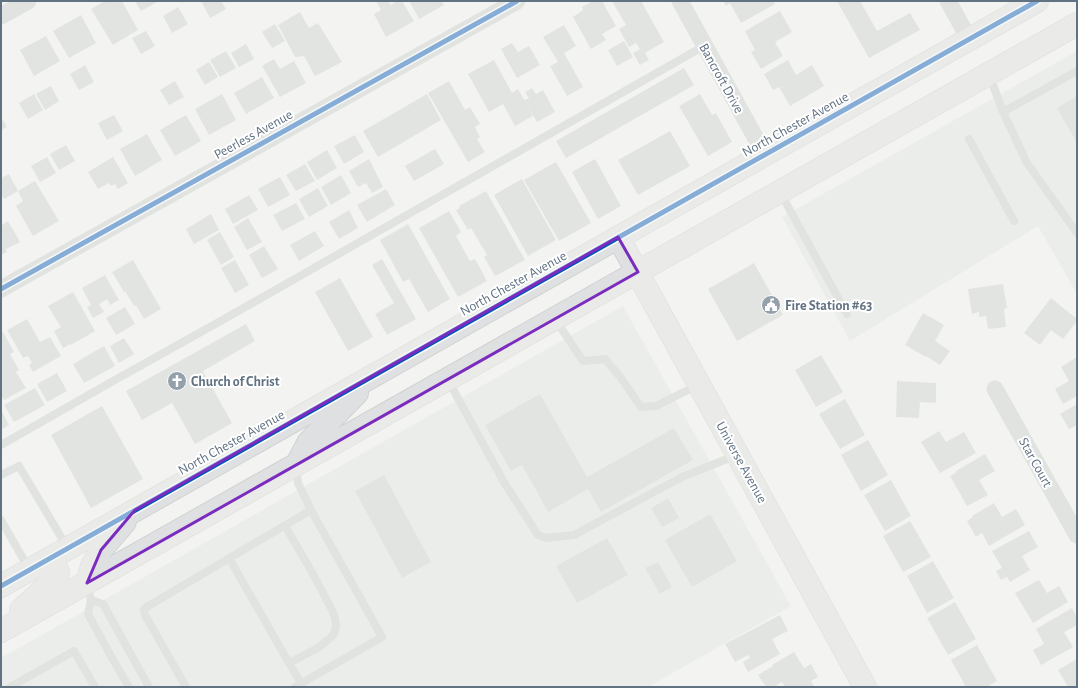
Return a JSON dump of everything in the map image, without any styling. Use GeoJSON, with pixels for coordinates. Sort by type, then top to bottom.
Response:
{"type":"FeatureCollection","features":[{"type":"Feature","properties":{"kind":"main road","name":"North Chester Avenue"},"geometry":{"type":"LineString","coordinates":[[1,586],[1037,1]]}},
{"type":"Feature","properties":{"kind":"main road"},"geometry":{"type":"LineString","coordinates":[[1,632],[89,592],[296,466],[1077,24]]}},
{"type":"Feature","properties":{"kind":"main road","name":"Universe Avenue"},"geometry":{"type":"LineString","coordinates":[[618,238],[865,687]]}},
{"type":"Feature","properties":{"kind":"main road"},"geometry":{"type":"LineString","coordinates":[[296,466],[308,443],[375,375]]}},
{"type":"Feature","properties":{"kind":"main road"},"geometry":{"type":"LineString","coordinates":[[89,592],[92,566],[101,550],[135,510]]}},
{"type":"Feature","properties":{"kind":"main road"},"geometry":{"type":"LineString","coordinates":[[1,628],[54,580],[58,573],[60,553]]}},
{"type":"Feature","properties":{"kind":"street"},"geometry":{"type":"LineString","coordinates":[[1,16],[28,1]]}},
{"type":"Feature","properties":{"kind":"street","name":"Peerless Avenue"},"geometry":{"type":"LineString","coordinates":[[1,289],[517,1]]}},
{"type":"Feature","properties":{"kind":"street","name":"Bancroft Drive"},"geometry":{"type":"LineString","coordinates":[[680,1],[765,155]]}},
{"type":"Feature","properties":{"kind":"street"},"geometry":{"type":"LineString","coordinates":[[948,1],[970,39]]}},
{"type":"Feature","properties":{"kind":"street","name":"Star Court"},"geometry":{"type":"LineString","coordinates":[[995,389],[1077,534]]}},
{"type":"Feature","properties":{"kind":"lane"},"geometry":{"type":"LineString","coordinates":[[1,445],[704,46]]}},
{"type":"Feature","properties":{"kind":"lane"},"geometry":{"type":"LineString","coordinates":[[1003,112],[1077,72]]}},
{"type":"Feature","properties":{"kind":"lane"},"geometry":{"type":"LineString","coordinates":[[989,74],[1003,112],[1027,164],[1077,233]]}},
{"type":"Feature","properties":{"kind":"lane"},"geometry":{"type":"LineString","coordinates":[[969,139],[1014,221]]}},
{"type":"Feature","properties":{"kind":"lane"},"geometry":{"type":"LineString","coordinates":[[780,191],[847,314]]}},
{"type":"Feature","properties":{"kind":"lane"},"geometry":{"type":"LineString","coordinates":[[554,319],[583,361],[604,359],[621,378],[641,406],[656,406],[699,384]]}},
{"type":"Feature","properties":{"kind":"lane"},"geometry":{"type":"LineString","coordinates":[[448,379],[506,484],[538,535],[546,538],[574,535],[682,476],[738,455]]}},
{"type":"Feature","properties":{"kind":"lane"},"geometry":{"type":"LineString","coordinates":[[1,475],[19,466],[60,553]]}},
{"type":"Feature","properties":{"kind":"lane"},"geometry":{"type":"LineString","coordinates":[[229,558],[289,663],[298,685],[382,637],[311,510],[298,483],[296,466]]}},
{"type":"Feature","properties":{"kind":"lane"},"geometry":{"type":"LineString","coordinates":[[186,687],[145,615],[145,608],[311,510]]}},
{"type":"Feature","properties":{"kind":"lane"},"geometry":{"type":"LineString","coordinates":[[1,520],[30,570]]}},
{"type":"Feature","properties":{"kind":"lane"},"geometry":{"type":"LineString","coordinates":[[285,526],[332,610],[336,626],[334,634],[328,640],[316,649],[289,663]]}},
{"type":"Feature","properties":{"kind":"lane"},"geometry":{"type":"LineString","coordinates":[[89,592],[88,614],[129,687]]}},
{"type":"Feature","properties":{"kind":"lane"},"geometry":{"type":"LineString","coordinates":[[89,592],[103,604],[149,687]]}},
{"type":"Feature","properties":{"kind":"lane"},"geometry":{"type":"LineString","coordinates":[[10,687],[74,651],[95,687]]}},
{"type":"Feature","properties":{"kind":"highlighted area"},"geometry":{"type":"Polygon","coordinates":[[[618,237],[638,272],[87,583],[101,550],[135,510],[618,237]]]}},
{"type":"Feature","properties":{"kind":"shaded area"},"geometry":{"type":"Polygon","coordinates":[[[1077,51],[1077,294],[1038,226],[850,341],[782,217],[1077,51]]]}},
{"type":"Feature","properties":{"kind":"shaded area"},"geometry":{"type":"Polygon","coordinates":[[[623,306],[791,606],[648,687],[1,687],[1,658],[623,306]]]}},
{"type":"Feature","properties":{"kind":"building"},"geometry":{"type":"Polygon","coordinates":[[[105,1],[112,1],[113,3],[116,1],[122,1],[138,30],[113,45],[91,9],[105,1]]]}},
{"type":"Feature","properties":{"kind":"building"},"geometry":{"type":"Polygon","coordinates":[[[135,1],[159,1],[141,11],[135,1]]]}},
{"type":"Feature","properties":{"kind":"building"},"geometry":{"type":"Polygon","coordinates":[[[201,1],[221,1],[226,9],[210,18],[201,1]]]}},
{"type":"Feature","properties":{"kind":"building"},"geometry":{"type":"Polygon","coordinates":[[[376,1],[388,1],[391,5],[397,1],[402,1],[414,21],[386,37],[374,14],[381,10],[376,1]]]}},
{"type":"Feature","properties":{"kind":"building"},"geometry":{"type":"Polygon","coordinates":[[[409,1],[441,1],[444,5],[419,19],[409,1]]]}},
{"type":"Feature","properties":{"kind":"building"},"geometry":{"type":"Polygon","coordinates":[[[593,1],[602,1],[616,26],[602,34],[606,40],[591,49],[573,17],[583,10],[582,7],[593,1]]]}},
{"type":"Feature","properties":{"kind":"building"},"geometry":{"type":"Polygon","coordinates":[[[612,1],[641,1],[664,42],[645,53],[649,60],[640,65],[633,53],[640,49],[636,43],[629,47],[619,29],[626,25],[612,1]]]}},
{"type":"Feature","properties":{"kind":"building"},"geometry":{"type":"Polygon","coordinates":[[[723,1],[773,1],[775,4],[741,23],[730,3],[726,6],[723,1]]]}},
{"type":"Feature","properties":{"kind":"building"},"geometry":{"type":"Polygon","coordinates":[[[837,1],[860,1],[877,31],[910,13],[920,30],[869,58],[837,1]]]}},
{"type":"Feature","properties":{"kind":"building"},"geometry":{"type":"Polygon","coordinates":[[[178,7],[188,24],[172,33],[163,16],[178,7]]]}},
{"type":"Feature","properties":{"kind":"building"},"geometry":{"type":"Polygon","coordinates":[[[780,11],[792,32],[775,42],[783,56],[761,69],[751,52],[755,50],[745,31],[780,11]]]}},
{"type":"Feature","properties":{"kind":"building"},"geometry":{"type":"Polygon","coordinates":[[[300,12],[309,28],[318,23],[342,62],[315,76],[304,56],[295,57],[278,25],[300,12]]]}},
{"type":"Feature","properties":{"kind":"building"},"geometry":{"type":"Polygon","coordinates":[[[81,15],[96,43],[69,58],[53,31],[81,15]]]}},
{"type":"Feature","properties":{"kind":"building"},"geometry":{"type":"Polygon","coordinates":[[[275,24],[285,41],[272,48],[262,32],[275,24]]]}},
{"type":"Feature","properties":{"kind":"building"},"geometry":{"type":"Polygon","coordinates":[[[564,25],[576,46],[564,53],[583,87],[567,96],[550,66],[558,62],[543,37],[564,25]]]}},
{"type":"Feature","properties":{"kind":"building"},"geometry":{"type":"Polygon","coordinates":[[[146,31],[155,46],[141,54],[132,38],[146,31]]]}},
{"type":"Feature","properties":{"kind":"building"},"geometry":{"type":"Polygon","coordinates":[[[46,36],[60,61],[34,76],[20,50],[46,36]]]}},
{"type":"Feature","properties":{"kind":"building"},"geometry":{"type":"Polygon","coordinates":[[[624,41],[633,57],[617,66],[608,50],[624,41]]]}},
{"type":"Feature","properties":{"kind":"building"},"geometry":{"type":"Polygon","coordinates":[[[512,43],[518,52],[529,46],[540,65],[517,78],[501,49],[512,43]]]}},
{"type":"Feature","properties":{"kind":"building"},"geometry":{"type":"Polygon","coordinates":[[[246,44],[254,59],[239,67],[231,53],[246,44]]]}},
{"type":"Feature","properties":{"kind":"building"},"geometry":{"type":"Polygon","coordinates":[[[226,51],[236,68],[220,77],[210,60],[226,51]]]}},
{"type":"Feature","properties":{"kind":"building"},"geometry":{"type":"Polygon","coordinates":[[[274,59],[280,69],[294,61],[306,83],[280,97],[262,66],[274,59]]]}},
{"type":"Feature","properties":{"kind":"building"},"geometry":{"type":"Polygon","coordinates":[[[494,60],[512,93],[518,89],[533,116],[515,126],[503,104],[489,112],[468,74],[494,60]]]}},
{"type":"Feature","properties":{"kind":"building"},"geometry":{"type":"Polygon","coordinates":[[[788,60],[796,75],[812,65],[824,86],[790,106],[779,87],[773,90],[764,74],[788,60]]]}},
{"type":"Feature","properties":{"kind":"building"},"geometry":{"type":"Polygon","coordinates":[[[209,62],[218,77],[205,85],[196,70],[209,62]]]}},
{"type":"Feature","properties":{"kind":"building"},"geometry":{"type":"Polygon","coordinates":[[[85,65],[94,82],[79,90],[70,74],[85,65]]]}},
{"type":"Feature","properties":{"kind":"building"},"geometry":{"type":"Polygon","coordinates":[[[684,68],[694,85],[566,158],[556,141],[684,68]]]}},
{"type":"Feature","properties":{"kind":"building"},"geometry":{"type":"Polygon","coordinates":[[[262,77],[274,98],[246,114],[234,93],[262,77]]]}},
{"type":"Feature","properties":{"kind":"building"},"geometry":{"type":"Polygon","coordinates":[[[175,81],[184,97],[169,105],[160,90],[175,81]]]}},
{"type":"Feature","properties":{"kind":"building"},"geometry":{"type":"Polygon","coordinates":[[[449,81],[465,110],[470,107],[480,124],[475,127],[480,137],[477,139],[485,152],[468,162],[428,93],[449,81]]]}},
{"type":"Feature","properties":{"kind":"building"},"geometry":{"type":"Polygon","coordinates":[[[51,86],[59,101],[45,110],[36,94],[51,86]]]}},
{"type":"Feature","properties":{"kind":"building"},"geometry":{"type":"Polygon","coordinates":[[[532,88],[536,94],[543,90],[555,112],[537,122],[524,100],[529,98],[525,92],[532,88]]]}},
{"type":"Feature","properties":{"kind":"building"},"geometry":{"type":"Polygon","coordinates":[[[34,94],[43,110],[28,119],[19,103],[34,94]]]}},
{"type":"Feature","properties":{"kind":"building"},"geometry":{"type":"Polygon","coordinates":[[[222,94],[236,120],[209,135],[195,109],[222,94]]]}},
{"type":"Feature","properties":{"kind":"building"},"geometry":{"type":"Polygon","coordinates":[[[427,94],[441,120],[378,157],[363,131],[427,94]]]}},
{"type":"Feature","properties":{"kind":"building"},"geometry":{"type":"Polygon","coordinates":[[[700,94],[712,115],[716,113],[732,142],[708,156],[679,106],[700,94]]]}},
{"type":"Feature","properties":{"kind":"building"},"geometry":{"type":"Polygon","coordinates":[[[1077,96],[1077,143],[1057,108],[1077,96]]]}},
{"type":"Feature","properties":{"kind":"building"},"geometry":{"type":"Polygon","coordinates":[[[114,115],[123,131],[107,140],[98,123],[114,115]]]}},
{"type":"Feature","properties":{"kind":"building"},"geometry":{"type":"Polygon","coordinates":[[[186,115],[201,141],[175,156],[160,130],[186,115]]]}},
{"type":"Feature","properties":{"kind":"building"},"geometry":{"type":"Polygon","coordinates":[[[1,117],[7,127],[1,130],[1,117]]]}},
{"type":"Feature","properties":{"kind":"building"},"geometry":{"type":"Polygon","coordinates":[[[670,131],[690,166],[638,195],[618,160],[670,131]]]}},
{"type":"Feature","properties":{"kind":"building"},"geometry":{"type":"Polygon","coordinates":[[[147,134],[162,160],[135,176],[120,149],[147,134]]]}},
{"type":"Feature","properties":{"kind":"building"},"geometry":{"type":"Polygon","coordinates":[[[355,135],[364,152],[344,164],[334,146],[355,135]]]}},
{"type":"Feature","properties":{"kind":"building"},"geometry":{"type":"Polygon","coordinates":[[[66,145],[75,161],[59,170],[50,154],[66,145]]]}},
{"type":"Feature","properties":{"kind":"building"},"geometry":{"type":"Polygon","coordinates":[[[435,149],[444,164],[414,181],[405,166],[435,149]]]}},
{"type":"Feature","properties":{"kind":"building"},"geometry":{"type":"Polygon","coordinates":[[[327,150],[337,168],[317,180],[307,162],[327,150]]]}},
{"type":"Feature","properties":{"kind":"building"},"geometry":{"type":"Polygon","coordinates":[[[47,157],[56,173],[40,182],[31,166],[47,157]]]}},
{"type":"Feature","properties":{"kind":"building"},"geometry":{"type":"Polygon","coordinates":[[[113,157],[128,183],[118,189],[115,184],[111,186],[109,183],[98,189],[88,172],[113,157]]]}},
{"type":"Feature","properties":{"kind":"building"},"geometry":{"type":"Polygon","coordinates":[[[369,159],[383,187],[372,193],[366,183],[358,187],[349,171],[369,159]]]}},
{"type":"Feature","properties":{"kind":"building"},"geometry":{"type":"Polygon","coordinates":[[[595,159],[621,206],[598,219],[572,172],[595,159]]]}},
{"type":"Feature","properties":{"kind":"building"},"geometry":{"type":"Polygon","coordinates":[[[556,162],[591,223],[559,241],[524,180],[556,162]]]}},
{"type":"Feature","properties":{"kind":"building"},"geometry":{"type":"Polygon","coordinates":[[[305,164],[315,181],[296,191],[286,175],[305,164]]]}},
{"type":"Feature","properties":{"kind":"building"},"geometry":{"type":"Polygon","coordinates":[[[9,174],[18,191],[4,199],[1,193],[1,178],[9,174]]]}},
{"type":"Feature","properties":{"kind":"building"},"geometry":{"type":"Polygon","coordinates":[[[341,175],[351,193],[331,205],[321,187],[341,175]]]}},
{"type":"Feature","properties":{"kind":"building"},"geometry":{"type":"Polygon","coordinates":[[[280,177],[290,195],[268,207],[258,189],[280,177]]]}},
{"type":"Feature","properties":{"kind":"building"},"geometry":{"type":"Polygon","coordinates":[[[522,179],[556,240],[528,256],[494,195],[522,179]]]}},
{"type":"Feature","properties":{"kind":"building"},"geometry":{"type":"Polygon","coordinates":[[[35,181],[59,221],[33,236],[16,206],[23,201],[18,191],[35,181]]]}},
{"type":"Feature","properties":{"kind":"building"},"geometry":{"type":"Polygon","coordinates":[[[318,188],[328,206],[309,217],[299,199],[318,188]]]}},
{"type":"Feature","properties":{"kind":"building"},"geometry":{"type":"Polygon","coordinates":[[[386,189],[395,205],[367,222],[357,205],[386,189]]]}},
{"type":"Feature","properties":{"kind":"building"},"geometry":{"type":"Polygon","coordinates":[[[486,191],[525,260],[495,276],[484,257],[487,255],[471,228],[468,230],[456,210],[460,208],[459,206],[486,191]]]}},
{"type":"Feature","properties":{"kind":"building"},"geometry":{"type":"Polygon","coordinates":[[[249,195],[258,210],[233,224],[225,209],[249,195]]]}},
{"type":"Feature","properties":{"kind":"building"},"geometry":{"type":"Polygon","coordinates":[[[296,203],[305,219],[282,231],[273,215],[296,203]]]}},
{"type":"Feature","properties":{"kind":"building"},"geometry":{"type":"Polygon","coordinates":[[[349,210],[358,228],[339,239],[329,222],[349,210]]]}},
{"type":"Feature","properties":{"kind":"building"},"geometry":{"type":"Polygon","coordinates":[[[449,211],[461,232],[456,236],[470,261],[475,259],[487,281],[458,297],[419,228],[449,211]]]}},
{"type":"Feature","properties":{"kind":"building"},"geometry":{"type":"Polygon","coordinates":[[[211,214],[219,230],[194,244],[186,229],[211,214]]]}},
{"type":"Feature","properties":{"kind":"building"},"geometry":{"type":"Polygon","coordinates":[[[248,218],[262,242],[247,250],[234,227],[248,218]]]}},
{"type":"Feature","properties":{"kind":"building"},"geometry":{"type":"Polygon","coordinates":[[[8,221],[20,242],[6,249],[7,252],[1,255],[1,226],[8,221]]]}},
{"type":"Feature","properties":{"kind":"building"},"geometry":{"type":"Polygon","coordinates":[[[408,224],[450,299],[428,312],[409,279],[403,282],[380,240],[408,224]]]}},
{"type":"Feature","properties":{"kind":"building"},"geometry":{"type":"Polygon","coordinates":[[[315,231],[324,246],[299,261],[290,245],[315,231]]]}},
{"type":"Feature","properties":{"kind":"building"},"geometry":{"type":"Polygon","coordinates":[[[220,232],[234,257],[221,265],[207,240],[220,232]]]}},
{"type":"Feature","properties":{"kind":"building"},"geometry":{"type":"Polygon","coordinates":[[[264,246],[278,269],[262,278],[249,255],[264,246]]]}},
{"type":"Feature","properties":{"kind":"building"},"geometry":{"type":"Polygon","coordinates":[[[382,259],[416,319],[387,335],[375,314],[394,303],[372,265],[382,259]]]}},
{"type":"Feature","properties":{"kind":"building"},"geometry":{"type":"Polygon","coordinates":[[[133,260],[161,309],[144,319],[136,305],[134,306],[125,291],[124,292],[112,272],[133,260]]]}},
{"type":"Feature","properties":{"kind":"building"},"geometry":{"type":"Polygon","coordinates":[[[235,260],[249,285],[235,293],[221,268],[235,260]]]}},
{"type":"Feature","properties":{"kind":"building"},"geometry":{"type":"Polygon","coordinates":[[[754,263],[783,315],[737,341],[708,289],[754,263]]]}},
{"type":"Feature","properties":{"kind":"building"},"geometry":{"type":"Polygon","coordinates":[[[105,275],[119,300],[110,305],[107,299],[99,304],[104,312],[93,318],[87,307],[91,305],[82,288],[105,275]]]}},
{"type":"Feature","properties":{"kind":"building"},"geometry":{"type":"Polygon","coordinates":[[[340,278],[373,337],[348,351],[315,292],[340,278]]]}},
{"type":"Feature","properties":{"kind":"building"},"geometry":{"type":"Polygon","coordinates":[[[1003,284],[1007,308],[1004,309],[1006,327],[988,329],[986,316],[979,317],[979,312],[972,314],[968,289],[1003,284]]]}},
{"type":"Feature","properties":{"kind":"building"},"geometry":{"type":"Polygon","coordinates":[[[73,292],[95,331],[63,348],[54,331],[61,327],[48,306],[73,292]]]}},
{"type":"Feature","properties":{"kind":"building"},"geometry":{"type":"Polygon","coordinates":[[[1051,298],[1077,319],[1077,321],[1063,339],[1051,330],[1040,345],[1024,333],[1051,298]]]}},
{"type":"Feature","properties":{"kind":"building"},"geometry":{"type":"Polygon","coordinates":[[[125,307],[135,324],[116,335],[106,318],[125,307]]]}},
{"type":"Feature","properties":{"kind":"building"},"geometry":{"type":"Polygon","coordinates":[[[923,313],[944,325],[935,341],[950,351],[940,365],[905,345],[923,313]]]}},
{"type":"Feature","properties":{"kind":"building"},"geometry":{"type":"Polygon","coordinates":[[[27,319],[40,342],[50,337],[61,356],[33,372],[29,365],[32,363],[28,356],[23,358],[7,330],[27,319]]]}},
{"type":"Feature","properties":{"kind":"building","name":"Church of Christ"},"geometry":{"type":"Polygon","coordinates":[[[246,324],[255,341],[203,371],[232,423],[195,444],[172,403],[142,420],[126,391],[246,324]]]}},
{"type":"Feature","properties":{"kind":"building"},"geometry":{"type":"Polygon","coordinates":[[[3,332],[14,352],[10,354],[19,370],[16,372],[26,388],[4,400],[1,395],[1,333],[3,332]]]}},
{"type":"Feature","properties":{"kind":"building"},"geometry":{"type":"Polygon","coordinates":[[[124,338],[134,354],[119,363],[110,346],[124,338]]]}},
{"type":"Feature","properties":{"kind":"building"},"geometry":{"type":"Polygon","coordinates":[[[104,346],[115,366],[84,383],[73,364],[104,346]]]}},
{"type":"Feature","properties":{"kind":"building"},"geometry":{"type":"Polygon","coordinates":[[[821,355],[843,392],[816,407],[795,370],[821,355]]]}},
{"type":"Feature","properties":{"kind":"building"},"geometry":{"type":"Polygon","coordinates":[[[1077,357],[1077,396],[1063,404],[1055,389],[1069,381],[1061,367],[1077,357]]]}},
{"type":"Feature","properties":{"kind":"building"},"geometry":{"type":"Polygon","coordinates":[[[57,373],[67,391],[47,402],[37,384],[57,373]]]}},
{"type":"Feature","properties":{"kind":"building"},"geometry":{"type":"Polygon","coordinates":[[[897,381],[936,383],[936,403],[920,402],[919,418],[896,417],[897,381]]]}},
{"type":"Feature","properties":{"kind":"building"},"geometry":{"type":"Polygon","coordinates":[[[35,388],[45,405],[14,422],[4,405],[35,388]]]}},
{"type":"Feature","properties":{"kind":"building"},"geometry":{"type":"Polygon","coordinates":[[[540,394],[587,477],[674,428],[693,460],[601,512],[588,489],[548,512],[522,465],[511,471],[485,425],[540,394]]]}},
{"type":"Feature","properties":{"kind":"building"},"geometry":{"type":"Polygon","coordinates":[[[845,399],[865,435],[840,449],[819,414],[845,399]]]}},
{"type":"Feature","properties":{"kind":"building"},"geometry":{"type":"Polygon","coordinates":[[[1077,404],[1077,425],[1069,429],[1060,414],[1077,404]]]}},
{"type":"Feature","properties":{"kind":"building"},"geometry":{"type":"Polygon","coordinates":[[[102,406],[143,479],[91,508],[51,435],[102,406]]]}},
{"type":"Feature","properties":{"kind":"building"},"geometry":{"type":"Polygon","coordinates":[[[1,410],[9,425],[1,430],[1,410]]]}},
{"type":"Feature","properties":{"kind":"building"},"geometry":{"type":"Polygon","coordinates":[[[939,431],[946,442],[964,432],[976,453],[940,473],[921,442],[939,431]]]}},
{"type":"Feature","properties":{"kind":"building"},"geometry":{"type":"Polygon","coordinates":[[[868,440],[888,475],[861,491],[841,455],[868,440]]]}},
{"type":"Feature","properties":{"kind":"building"},"geometry":{"type":"Polygon","coordinates":[[[985,454],[995,471],[979,480],[988,495],[967,506],[950,476],[985,454]]]}},
{"type":"Feature","properties":{"kind":"building"},"geometry":{"type":"Polygon","coordinates":[[[384,475],[431,562],[402,578],[355,491],[384,475]]]}},
{"type":"Feature","properties":{"kind":"building"},"geometry":{"type":"Polygon","coordinates":[[[891,480],[911,516],[885,531],[864,495],[891,480]]]}},
{"type":"Feature","properties":{"kind":"building"},"geometry":{"type":"Polygon","coordinates":[[[668,498],[679,518],[662,527],[651,508],[668,498]]]}},
{"type":"Feature","properties":{"kind":"building"},"geometry":{"type":"Polygon","coordinates":[[[994,503],[1002,517],[1016,509],[1025,525],[989,546],[982,533],[976,537],[967,521],[973,517],[972,516],[994,503]]]}},
{"type":"Feature","properties":{"kind":"building"},"geometry":{"type":"Polygon","coordinates":[[[710,514],[737,561],[692,587],[665,540],[710,514]]]}},
{"type":"Feature","properties":{"kind":"building"},"geometry":{"type":"Polygon","coordinates":[[[910,521],[931,557],[903,572],[883,536],[910,521]]]}},
{"type":"Feature","properties":{"kind":"building"},"geometry":{"type":"Polygon","coordinates":[[[1029,531],[1038,547],[1022,556],[1030,570],[1010,582],[1007,577],[1001,580],[996,571],[1002,568],[992,551],[1029,531]]]}},
{"type":"Feature","properties":{"kind":"building"},"geometry":{"type":"Polygon","coordinates":[[[607,538],[628,575],[577,603],[556,566],[607,538]]]}},
{"type":"Feature","properties":{"kind":"building"},"geometry":{"type":"Polygon","coordinates":[[[933,561],[954,598],[927,613],[907,576],[933,561]]]}},
{"type":"Feature","properties":{"kind":"building"},"geometry":{"type":"Polygon","coordinates":[[[658,562],[672,587],[660,594],[645,568],[658,562]]]}},
{"type":"Feature","properties":{"kind":"building"},"geometry":{"type":"Polygon","coordinates":[[[1039,580],[1047,593],[1059,586],[1068,602],[1033,623],[1015,593],[1039,580]]]}},
{"type":"Feature","properties":{"kind":"building"},"geometry":{"type":"Polygon","coordinates":[[[955,602],[976,639],[948,655],[927,618],[955,602]]]}},
{"type":"Feature","properties":{"kind":"building"},"geometry":{"type":"Polygon","coordinates":[[[1072,608],[1077,617],[1077,625],[1064,632],[1073,647],[1041,665],[1033,650],[1044,644],[1036,629],[1072,608]]]}},
{"type":"Feature","properties":{"kind":"building"},"geometry":{"type":"Polygon","coordinates":[[[780,615],[788,631],[772,639],[780,654],[748,672],[743,662],[750,658],[748,655],[735,662],[725,644],[780,615]]]}},
{"type":"Feature","properties":{"kind":"building"},"geometry":{"type":"Polygon","coordinates":[[[977,645],[997,681],[987,687],[966,687],[951,660],[977,645]]]}},
{"type":"Feature","properties":{"kind":"building"},"geometry":{"type":"Polygon","coordinates":[[[794,652],[804,668],[811,664],[818,677],[811,681],[814,687],[785,687],[782,682],[773,687],[766,687],[758,675],[794,652]]]}},
{"type":"Feature","properties":{"kind":"building"},"geometry":{"type":"Polygon","coordinates":[[[1077,659],[1077,687],[1068,687],[1058,670],[1077,659]]]}},
{"type":"Feature","properties":{"kind":"cycle path"},"geometry":{"type":"LineString","coordinates":[[1,289],[517,1]]}},
{"type":"Feature","properties":{"kind":"cycle path"},"geometry":{"type":"LineString","coordinates":[[1,586],[1037,1]]}},
{"type":"Feature","properties":{"kind":"place","name":"Fire Station #63"},"geometry":{"type":"Point","coordinates":[771,305]}},
{"type":"Feature","properties":{"kind":"place","name":"Church of Christ"},"geometry":{"type":"Point","coordinates":[177,381]}}]}
